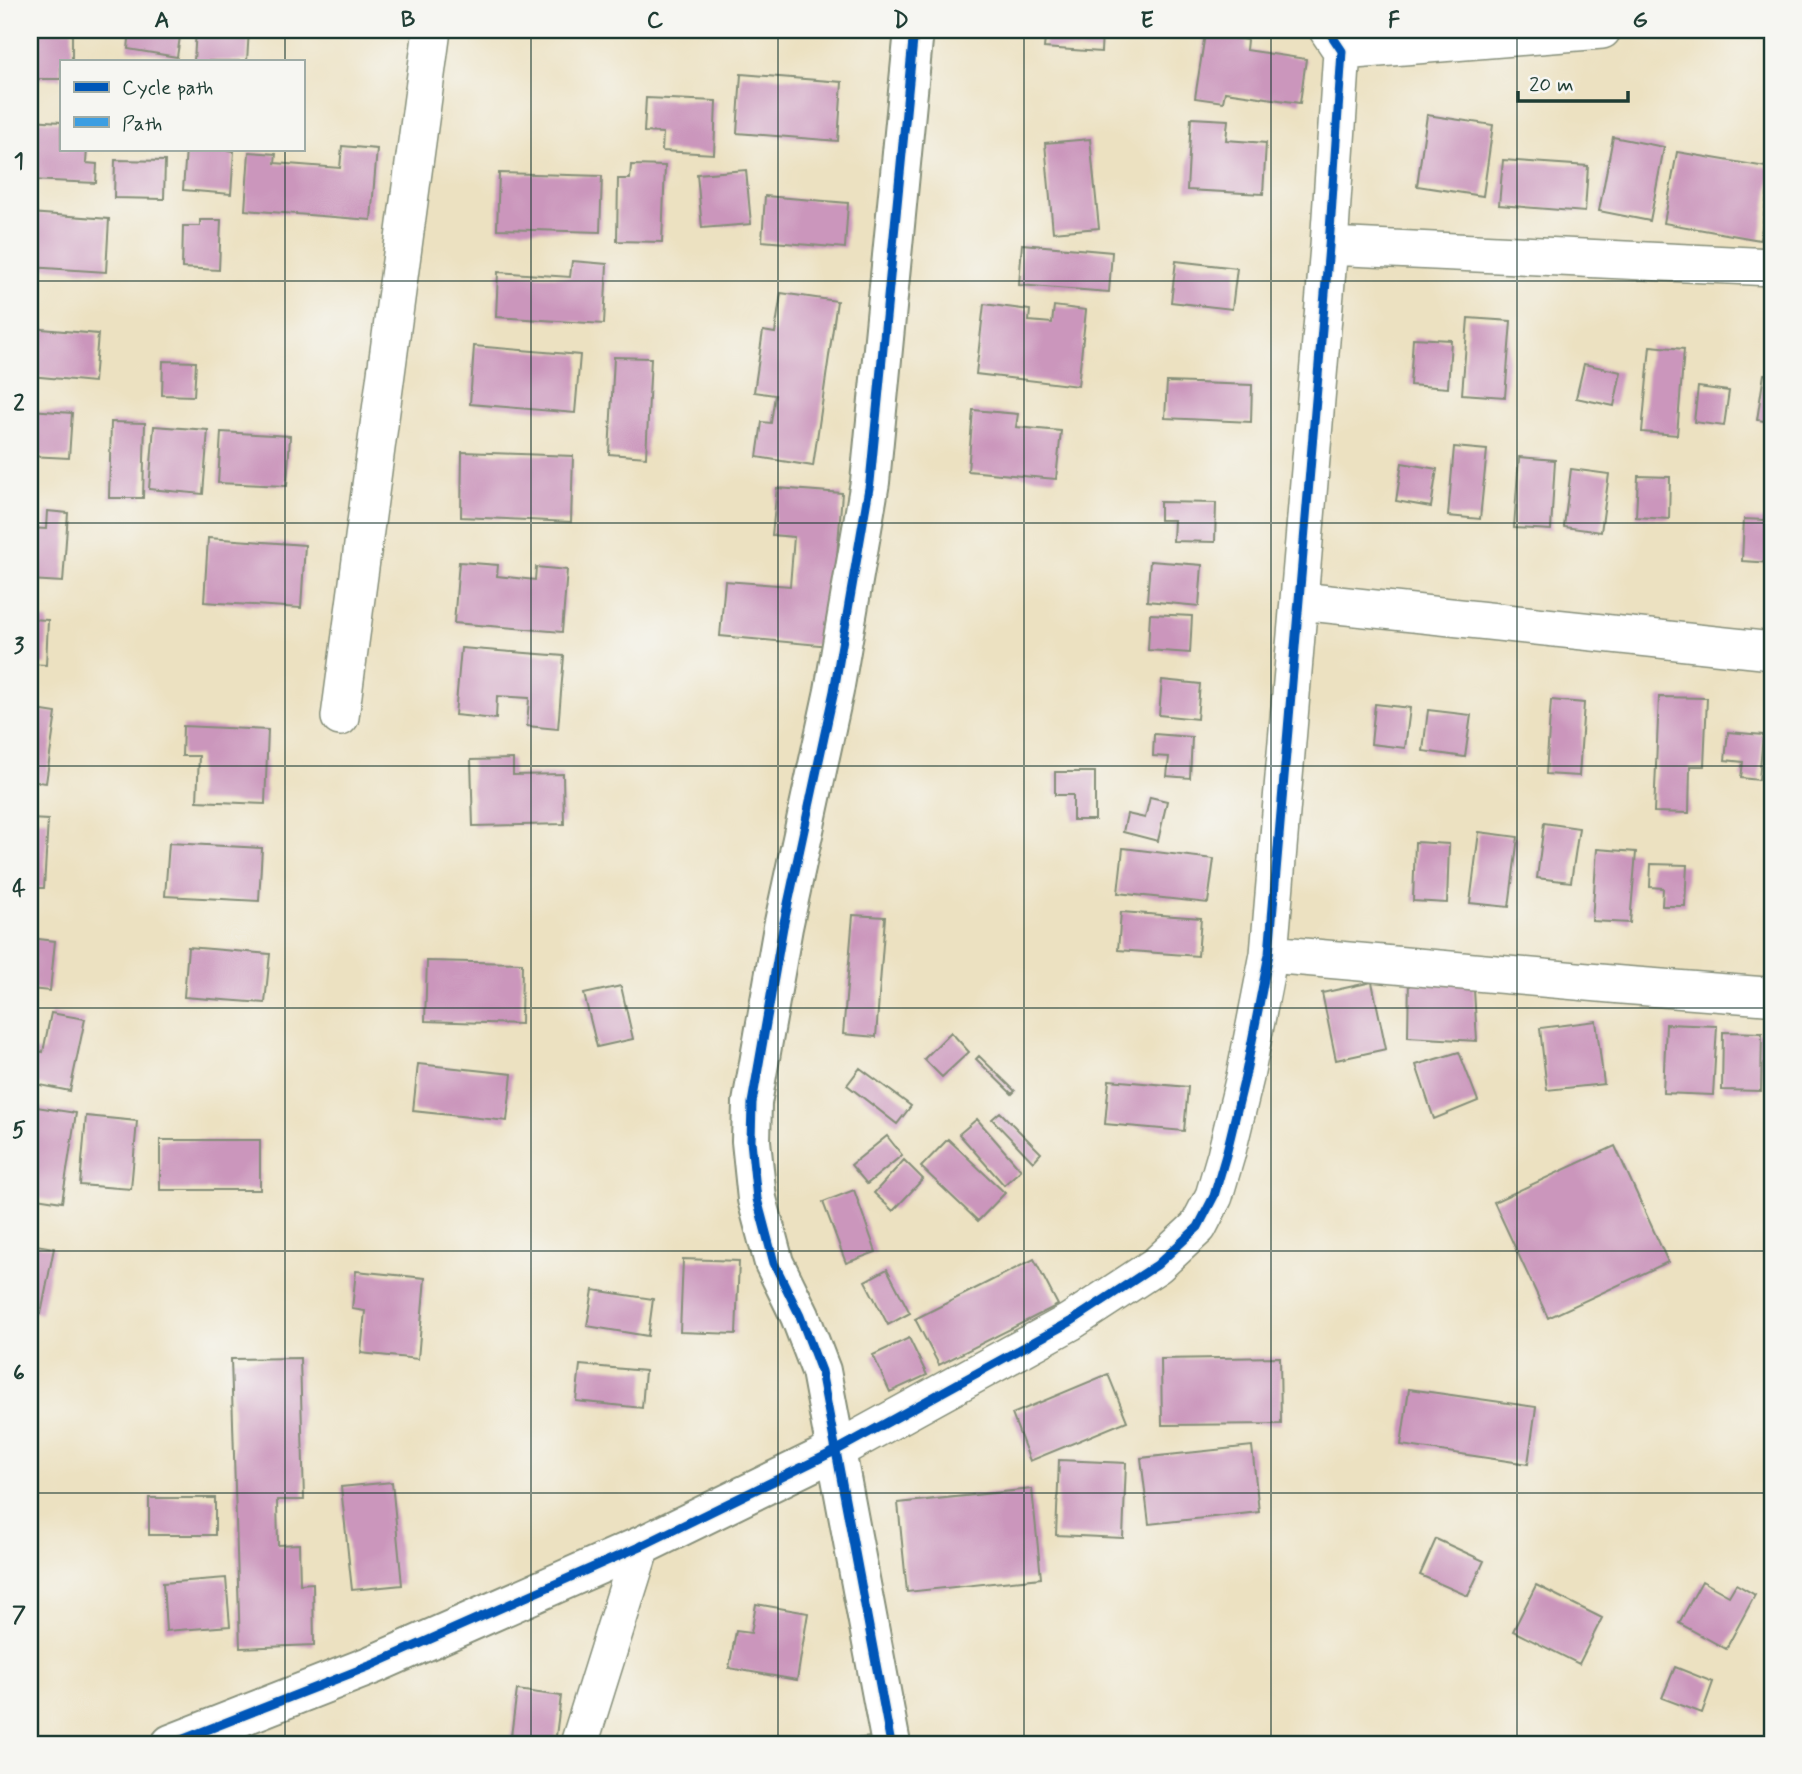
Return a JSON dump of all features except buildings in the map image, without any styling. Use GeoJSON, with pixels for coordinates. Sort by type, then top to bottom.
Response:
{"type":"FeatureCollection","features":[{"type":"Feature","properties":{"kind":"street"},"geometry":{"type":"LineString","coordinates":[[340,717],[432,30]]}},
{"type":"Feature","properties":{"kind":"street"},"geometry":{"type":"LineString","coordinates":[[891,1744],[821,1371],[800,1317],[774,1263],[757,1199],[751,1141],[752,1103],[783,927],[834,691],[870,482],[914,30]]}},
{"type":"Feature","properties":{"kind":"street"},"geometry":{"type":"LineString","coordinates":[[171,1744],[372,1665],[641,1546],[837,1450],[1070,1322],[1157,1265],[1198,1227],[1214,1196],[1226,1155],[1245,1077],[1269,954],[1329,246],[1335,40],[1602,30]]}},
{"type":"Feature","properties":{"kind":"street"},"geometry":{"type":"LineString","coordinates":[[1329,246],[1772,267]]}},
{"type":"Feature","properties":{"kind":"street"},"geometry":{"type":"LineString","coordinates":[[1300,601],[1772,651]]}},
{"type":"Feature","properties":{"kind":"street"},"geometry":{"type":"LineString","coordinates":[[1269,954],[1766,996]]}},
{"type":"Feature","properties":{"kind":"street"},"geometry":{"type":"LineString","coordinates":[[579,1744],[641,1546]]}},
{"type":"Feature","properties":{"kind":"marked path"},"geometry":{"type":"LineString","coordinates":[[1766,996],[1772,994]]}},
{"type":"Feature","properties":{"kind":"cycle path"},"geometry":{"type":"LineString","coordinates":[[891,1744],[821,1371],[800,1316],[774,1263],[757,1199],[751,1141],[752,1103],[783,927],[834,691],[870,482],[914,30]]}},
{"type":"Feature","properties":{"kind":"cycle path"},"geometry":{"type":"LineString","coordinates":[[171,1744],[372,1665],[641,1546],[837,1450],[1070,1322],[1157,1265],[1198,1227],[1214,1196],[1226,1155],[1245,1077],[1269,954],[1329,246],[1342,51],[1328,30]]}}]}
